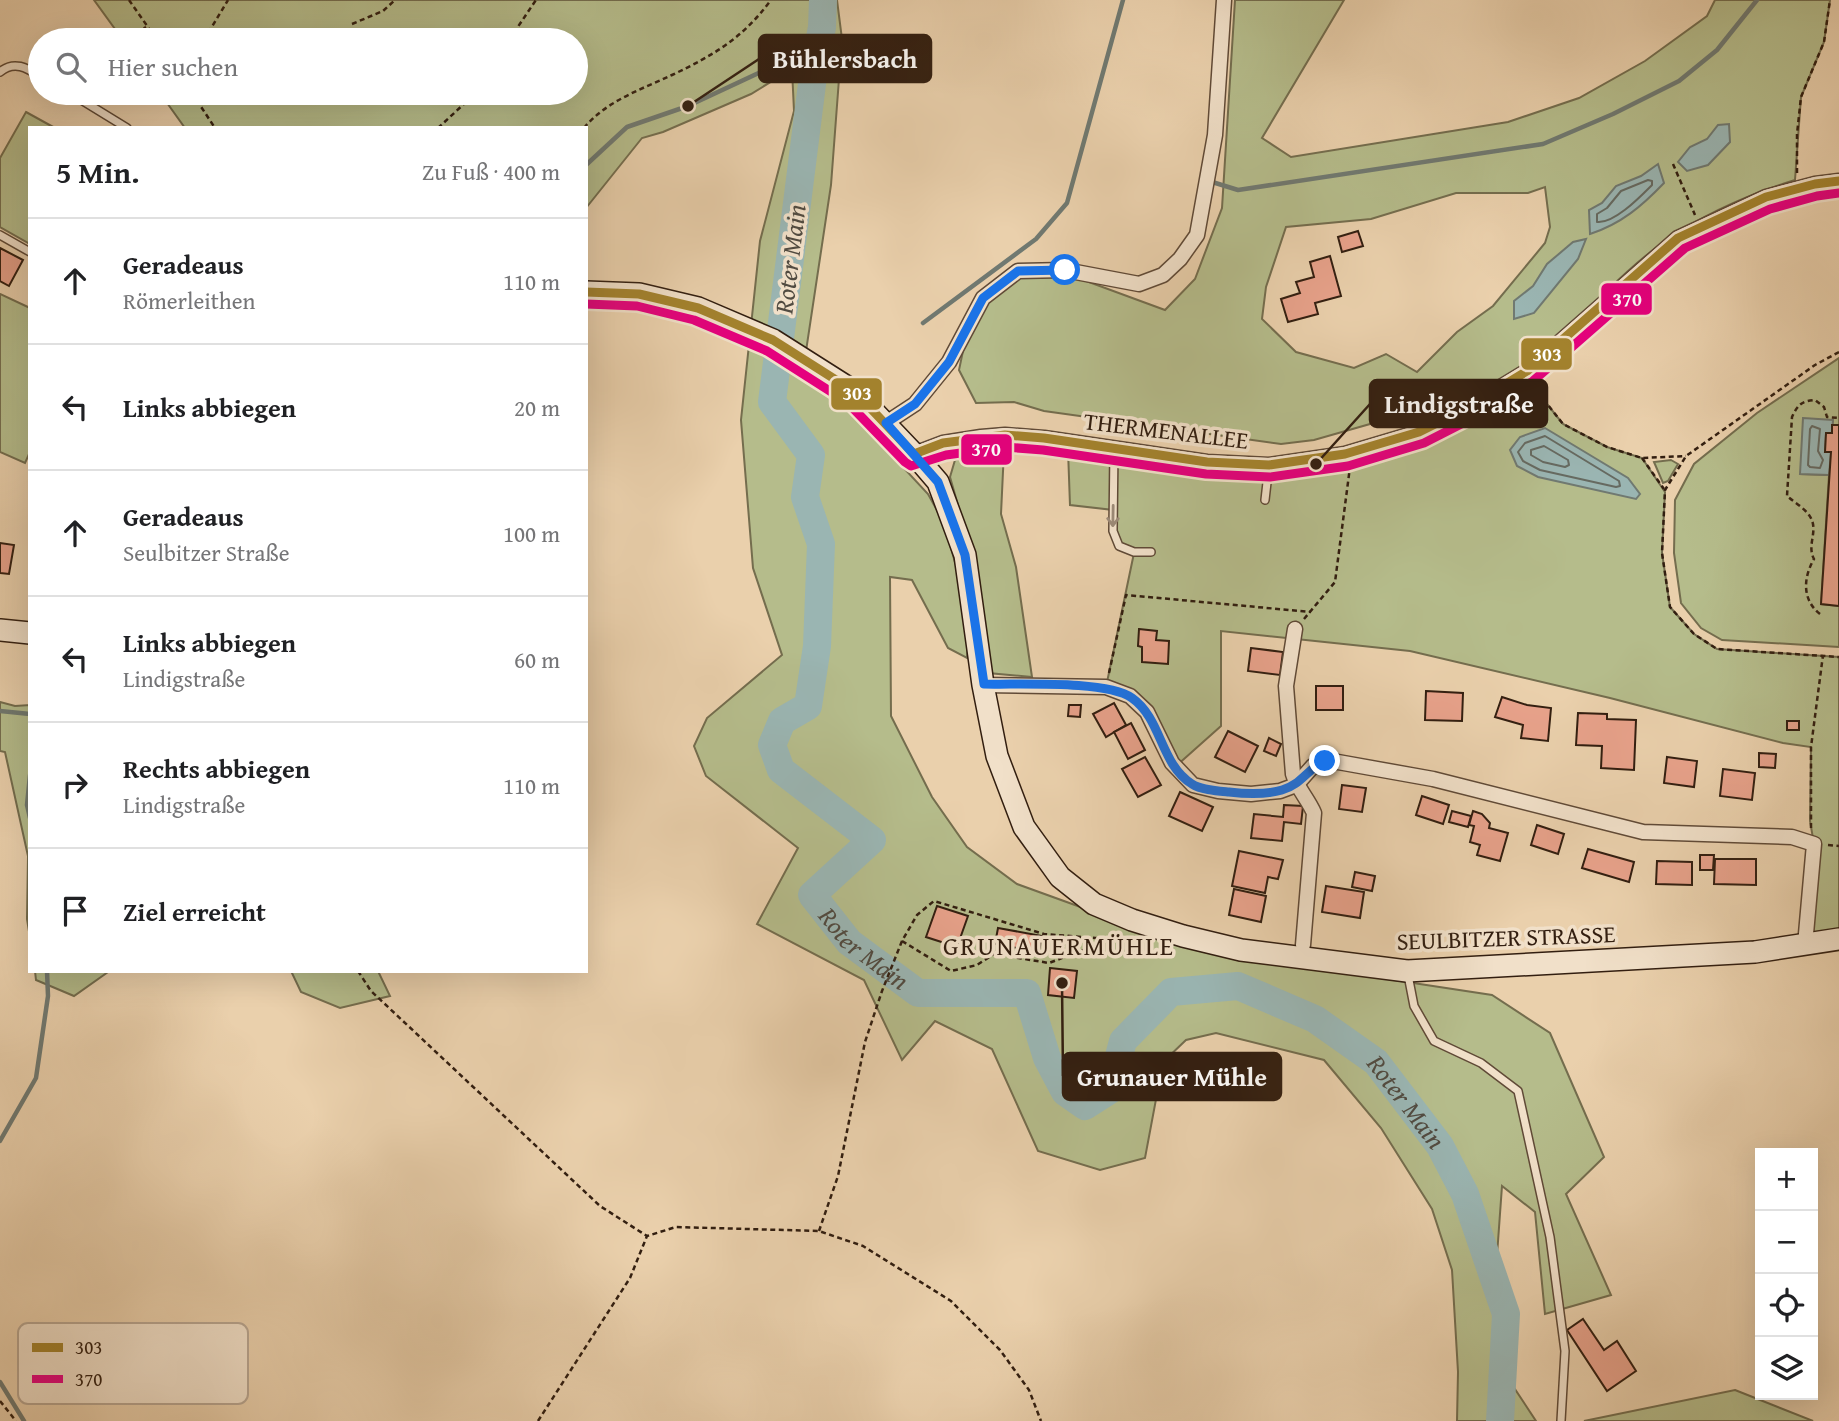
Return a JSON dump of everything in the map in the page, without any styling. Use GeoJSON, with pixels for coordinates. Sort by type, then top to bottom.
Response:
{"type":"FeatureCollection","features":[{"type":"Feature","properties":{"kind":"street"},"geometry":{"type":"LineString","coordinates":[[886,423],[915,404],[949,362],[983,298],[1018,271],[1065,270],[1139,284],[1163,275],[1180,259],[1197,235],[1216,135],[1224,0]]}},
{"type":"Feature","properties":{"kind":"street","name":"THERMENALLEE"},"geometry":{"type":"LineString","coordinates":[[914,454],[943,443],[1005,435],[1044,438],[1207,462],[1269,465],[1345,454],[1419,432],[1463,410],[1527,371],[1678,238],[1766,197],[1839,181]]}},
{"type":"Feature","properties":{"kind":"street","name":"SEULBITZER STRASSE"},"geometry":{"type":"LineString","coordinates":[[588,292],[639,294],[698,308],[773,340],[855,392],[938,482],[965,555],[997,756],[1024,827],[1060,877],[1094,904],[1132,920],[1183,936],[1241,950],[1407,971],[1755,952],[1839,939]]}},
{"type":"Feature","properties":{"kind":"street"},"geometry":{"type":"LineString","coordinates":[[1295,629],[1286,685],[1293,774],[1296,785],[1307,797],[1314,813],[1303,945]]}},
{"type":"Feature","properties":{"kind":"street"},"geometry":{"type":"LineString","coordinates":[[0,630],[28,633]]}},
{"type":"Feature","properties":{"kind":"street"},"geometry":{"type":"LineString","coordinates":[[984,684],[1105,687],[1130,696],[1147,712],[1172,764],[1193,785],[1218,791],[1251,794],[1280,791],[1296,785],[1314,766],[1325,761],[1338,762],[1433,779],[1643,832],[1792,837],[1814,844],[1804,945]]}},
{"type":"Feature","properties":{"kind":"lane"},"geometry":{"type":"LineString","coordinates":[[0,72],[6,67],[23,65],[28,68]]}},
{"type":"Feature","properties":{"kind":"lane"},"geometry":{"type":"LineString","coordinates":[[90,105],[124,126]]}},
{"type":"Feature","properties":{"kind":"lane"},"geometry":{"type":"LineString","coordinates":[[0,236],[28,251]]}},
{"type":"Feature","properties":{"kind":"lane"},"geometry":{"type":"LineString","coordinates":[[1114,450],[1113,531],[1119,547],[1134,552],[1152,552]]}},
{"type":"Feature","properties":{"kind":"lane"},"geometry":{"type":"LineString","coordinates":[[1265,500],[1269,465]]}},
{"type":"Feature","properties":{"kind":"lane"},"geometry":{"type":"LineString","coordinates":[[1407,971],[1414,1006],[1434,1041],[1480,1063],[1518,1091],[1550,1237],[1565,1350],[1561,1421]]}},
{"type":"Feature","properties":{"kind":"path"},"geometry":{"type":"LineString","coordinates":[[129,0],[147,26],[143,28]]}},
{"type":"Feature","properties":{"kind":"path"},"geometry":{"type":"LineString","coordinates":[[211,28],[228,0]]}},
{"type":"Feature","properties":{"kind":"path"},"geometry":{"type":"LineString","coordinates":[[352,24],[383,11],[394,0]]}},
{"type":"Feature","properties":{"kind":"path"},"geometry":{"type":"LineString","coordinates":[[517,28],[536,0]]}},
{"type":"Feature","properties":{"kind":"path"},"geometry":{"type":"LineString","coordinates":[[581,126],[639,89],[733,42],[761,15],[771,0]]}},
{"type":"Feature","properties":{"kind":"path"},"geometry":{"type":"LineString","coordinates":[[1797,189],[1797,134],[1801,97],[1824,42],[1830,0]]}},
{"type":"Feature","properties":{"kind":"path"},"geometry":{"type":"LineString","coordinates":[[200,105],[214,126]]}},
{"type":"Feature","properties":{"kind":"path"},"geometry":{"type":"LineString","coordinates":[[440,126],[463,105]]}},
{"type":"Feature","properties":{"kind":"path"},"geometry":{"type":"LineString","coordinates":[[585,126],[588,122]]}},
{"type":"Feature","properties":{"kind":"path"},"geometry":{"type":"LineString","coordinates":[[1673,164],[1701,228]]}},
{"type":"Feature","properties":{"kind":"path"},"geometry":{"type":"LineString","coordinates":[[1839,352],[1815,365],[1686,456],[1665,490],[1662,553],[1670,607],[1694,634],[1717,649],[1839,656]]}},
{"type":"Feature","properties":{"kind":"path"},"geometry":{"type":"LineString","coordinates":[[1534,388],[1563,424],[1607,447],[1642,458],[1686,456]]}},
{"type":"Feature","properties":{"kind":"path"},"geometry":{"type":"LineString","coordinates":[[1820,614],[1806,595],[1809,568],[1814,559],[1810,546],[1814,524],[1808,513],[1787,496],[1792,417],[1803,401],[1815,400],[1824,407],[1826,417],[1839,418]]}},
{"type":"Feature","properties":{"kind":"path"},"geometry":{"type":"LineString","coordinates":[[1295,629],[1335,582],[1351,469],[1345,454]]}},
{"type":"Feature","properties":{"kind":"path"},"geometry":{"type":"LineString","coordinates":[[1642,458],[1665,490]]}},
{"type":"Feature","properties":{"kind":"path"},"geometry":{"type":"LineString","coordinates":[[1105,687],[1126,594],[1311,612]]}},
{"type":"Feature","properties":{"kind":"path"},"geometry":{"type":"LineString","coordinates":[[1814,844],[1810,821],[1811,747],[1823,655]]}},
{"type":"Feature","properties":{"kind":"path"},"geometry":{"type":"LineString","coordinates":[[819,1231],[838,1175],[865,1042],[882,990],[916,915],[934,901],[1044,934],[1136,941]]}},
{"type":"Feature","properties":{"kind":"path"},"geometry":{"type":"LineString","coordinates":[[902,941],[951,971],[977,965],[994,954],[1049,963],[1111,939]]}},
{"type":"Feature","properties":{"kind":"path"},"geometry":{"type":"LineString","coordinates":[[359,973],[371,991],[600,1206],[648,1236]]}},
{"type":"Feature","properties":{"kind":"path"},"geometry":{"type":"LineString","coordinates":[[538,1421],[630,1278],[648,1236],[676,1227],[819,1231],[863,1246],[951,1301],[1000,1350],[1029,1390],[1041,1421]]}},
{"type":"Feature","properties":{"kind":"path"},"geometry":{"type":"LineString","coordinates":[[0,1401],[16,1421]]}},
{"type":"Feature","properties":{"kind":"green space"},"geometry":{"type":"Polygon","coordinates":[[[94,0],[837,0],[842,39],[831,185],[803,371],[865,412],[887,450],[928,494],[944,523],[956,566],[964,602],[968,640],[967,658],[948,648],[912,580],[890,577],[891,716],[932,797],[967,847],[1017,884],[1202,951],[1492,995],[1550,1033],[1604,1157],[1566,1194],[1611,1295],[1545,1314],[1535,1212],[1502,1186],[1494,1297],[1511,1383],[1536,1421],[1457,1421],[1458,1372],[1452,1270],[1432,1209],[1381,1128],[1324,1060],[1216,1033],[1186,1040],[1163,1062],[1145,1158],[1100,1170],[1038,1151],[992,1049],[935,1021],[902,1060],[864,980],[757,924],[798,848],[706,776],[694,746],[707,718],[782,655],[753,568],[741,420],[760,241],[794,111],[792,69],[751,94],[663,132],[642,138],[588,206],[588,126],[184,126],[169,105],[588,105],[588,28],[114,28],[94,0]]]}},
{"type":"Feature","properties":{"kind":"green space"},"geometry":{"type":"Polygon","coordinates":[[[1235,0],[1344,0],[1262,138],[1291,157],[1508,122],[1579,98],[1645,61],[1707,16],[1715,0],[1830,0],[1824,42],[1801,97],[1795,180],[1728,206],[1665,241],[1647,254],[1534,358],[1498,383],[1434,418],[1416,383],[1407,395],[1406,404],[1384,420],[1314,440],[1281,444],[1044,411],[1014,402],[976,403],[959,370],[968,327],[988,301],[1021,273],[1059,271],[1165,310],[1195,279],[1222,208],[1235,0]],[[1545,187],[1528,193],[1456,193],[1371,219],[1286,227],[1266,287],[1262,319],[1296,352],[1354,368],[1386,354],[1417,372],[1457,332],[1493,306],[1545,243],[1550,227],[1545,187]]]}},
{"type":"Feature","properties":{"kind":"green space"},"geometry":{"type":"Polygon","coordinates":[[[26,112],[51,126],[28,126],[28,243],[0,227],[0,158],[26,112]]]}},
{"type":"Feature","properties":{"kind":"green space"},"geometry":{"type":"Polygon","coordinates":[[[0,294],[28,307],[28,456],[25,463],[0,452],[0,294]]]}},
{"type":"Feature","properties":{"kind":"green space"},"geometry":{"type":"Polygon","coordinates":[[[1839,358],[1839,425],[1832,425],[1833,420],[1801,474],[1829,475],[1821,604],[1839,606],[1839,647],[1722,640],[1701,628],[1681,603],[1674,553],[1675,500],[1694,464],[1757,413],[1839,358]]]}},
{"type":"Feature","properties":{"kind":"green space"},"geometry":{"type":"Polygon","coordinates":[[[1532,380],[1534,388],[1563,424],[1607,447],[1642,458],[1665,492],[1662,553],[1670,607],[1694,634],[1717,649],[1839,657],[1839,932],[1805,934],[1814,844],[1810,821],[1811,747],[1783,743],[1610,698],[1410,651],[1221,631],[1221,726],[1175,767],[1147,712],[1106,687],[1134,553],[1119,546],[1113,510],[1070,505],[1068,450],[1213,469],[1353,458],[1411,443],[1450,427],[1532,380]]]}},
{"type":"Feature","properties":{"kind":"green space"},"geometry":{"type":"Polygon","coordinates":[[[997,446],[1004,450],[1001,514],[1016,567],[1032,677],[988,673],[979,579],[950,477],[955,460],[997,446]]]}},
{"type":"Feature","properties":{"kind":"green space"},"geometry":{"type":"Polygon","coordinates":[[[1671,460],[1678,464],[1668,481],[1663,483],[1654,462],[1671,460]]]}},
{"type":"Feature","properties":{"kind":"green space"},"geometry":{"type":"Polygon","coordinates":[[[0,702],[15,706],[28,705],[28,856],[5,752],[0,751],[0,702]]]}},
{"type":"Feature","properties":{"kind":"green space"},"geometry":{"type":"Polygon","coordinates":[[[28,856],[28,925],[27,919],[28,856]]]}},
{"type":"Feature","properties":{"kind":"green space"},"geometry":{"type":"Polygon","coordinates":[[[35,973],[107,973],[74,996],[36,980],[35,973]]]}},
{"type":"Feature","properties":{"kind":"green space"},"geometry":{"type":"Polygon","coordinates":[[[292,973],[379,973],[390,996],[340,1008],[301,992],[292,973]]]}},
{"type":"Feature","properties":{"kind":"green space"},"geometry":{"type":"Polygon","coordinates":[[[1735,1390],[1813,1421],[1584,1421],[1735,1390]]]}},
{"type":"Feature","properties":{"kind":"water"},"geometry":{"type":"Polygon","coordinates":[[[1729,124],[1730,142],[1708,165],[1687,171],[1678,162],[1690,147],[1707,139],[1718,125],[1729,124]]]}},
{"type":"Feature","properties":{"kind":"water"},"geometry":{"type":"Polygon","coordinates":[[[1658,164],[1664,183],[1630,213],[1612,225],[1590,234],[1589,210],[1602,203],[1616,186],[1641,176],[1658,164]]]}},
{"type":"Feature","properties":{"kind":"water"},"geometry":{"type":"Polygon","coordinates":[[[1586,239],[1578,259],[1534,313],[1514,319],[1514,301],[1533,286],[1547,264],[1573,242],[1586,239]]]}},
{"type":"Feature","properties":{"kind":"water"},"geometry":{"type":"Polygon","coordinates":[[[1803,418],[1833,420],[1832,433],[1826,434],[1825,452],[1831,452],[1829,475],[1800,474],[1803,418]]]}},
{"type":"Feature","properties":{"kind":"water"},"geometry":{"type":"Polygon","coordinates":[[[1545,428],[1628,478],[1640,494],[1636,499],[1538,477],[1517,466],[1510,450],[1520,437],[1545,428]]]}},
{"type":"Feature","properties":{"kind":"building"},"geometry":{"type":"Polygon","coordinates":[[[1358,231],[1363,246],[1342,252],[1338,237],[1358,231]]]}},
{"type":"Feature","properties":{"kind":"building"},"geometry":{"type":"Polygon","coordinates":[[[0,248],[23,260],[9,286],[0,281],[0,248]]]}},
{"type":"Feature","properties":{"kind":"building"},"geometry":{"type":"Polygon","coordinates":[[[1330,256],[1341,296],[1315,303],[1318,314],[1288,322],[1281,299],[1300,293],[1296,282],[1314,277],[1310,262],[1330,256]]]}},
{"type":"Feature","properties":{"kind":"building"},"geometry":{"type":"Polygon","coordinates":[[[1832,425],[1839,425],[1839,606],[1821,604],[1831,452],[1825,452],[1826,433],[1832,433],[1832,425]]]}},
{"type":"Feature","properties":{"kind":"building"},"geometry":{"type":"Polygon","coordinates":[[[0,543],[14,545],[9,574],[0,573],[0,543]]]}},
{"type":"Feature","properties":{"kind":"building"},"geometry":{"type":"Polygon","coordinates":[[[1139,629],[1157,631],[1156,640],[1169,641],[1168,664],[1142,662],[1142,647],[1138,646],[1139,629]]]}},
{"type":"Feature","properties":{"kind":"building"},"geometry":{"type":"Polygon","coordinates":[[[1251,648],[1283,652],[1280,675],[1248,671],[1251,648]]]}},
{"type":"Feature","properties":{"kind":"building"},"geometry":{"type":"Polygon","coordinates":[[[1316,686],[1343,686],[1343,710],[1316,710],[1316,686]]]}},
{"type":"Feature","properties":{"kind":"building"},"geometry":{"type":"Polygon","coordinates":[[[1426,691],[1463,693],[1462,721],[1425,720],[1426,691]]]}},
{"type":"Feature","properties":{"kind":"building"},"geometry":{"type":"Polygon","coordinates":[[[1502,697],[1527,705],[1551,708],[1548,741],[1521,738],[1523,725],[1495,717],[1502,697]]]}},
{"type":"Feature","properties":{"kind":"building"},"geometry":{"type":"Polygon","coordinates":[[[1114,703],[1126,725],[1106,737],[1093,714],[1114,703]]]}},
{"type":"Feature","properties":{"kind":"building"},"geometry":{"type":"Polygon","coordinates":[[[1069,705],[1081,705],[1080,717],[1068,716],[1069,705]]]}},
{"type":"Feature","properties":{"kind":"building"},"geometry":{"type":"Polygon","coordinates":[[[1578,713],[1607,714],[1607,719],[1636,720],[1634,770],[1601,768],[1602,746],[1576,745],[1578,713]]]}},
{"type":"Feature","properties":{"kind":"building"},"geometry":{"type":"Polygon","coordinates":[[[1787,721],[1799,721],[1799,730],[1787,730],[1787,721]]]}},
{"type":"Feature","properties":{"kind":"building"},"geometry":{"type":"Polygon","coordinates":[[[1131,723],[1145,750],[1128,759],[1114,732],[1131,723]]]}},
{"type":"Feature","properties":{"kind":"building"},"geometry":{"type":"Polygon","coordinates":[[[1228,731],[1258,746],[1245,772],[1215,757],[1228,731]]]}},
{"type":"Feature","properties":{"kind":"building"},"geometry":{"type":"Polygon","coordinates":[[[1269,738],[1281,744],[1276,756],[1264,751],[1269,738]]]}},
{"type":"Feature","properties":{"kind":"building"},"geometry":{"type":"Polygon","coordinates":[[[1759,753],[1776,754],[1775,768],[1759,767],[1759,753]]]}},
{"type":"Feature","properties":{"kind":"building"},"geometry":{"type":"Polygon","coordinates":[[[1145,757],[1161,785],[1138,797],[1122,769],[1145,757]]]}},
{"type":"Feature","properties":{"kind":"building"},"geometry":{"type":"Polygon","coordinates":[[[1667,757],[1697,761],[1694,787],[1664,783],[1667,757]]]}},
{"type":"Feature","properties":{"kind":"building"},"geometry":{"type":"Polygon","coordinates":[[[1723,769],[1755,773],[1752,800],[1720,796],[1723,769]]]}},
{"type":"Feature","properties":{"kind":"building"},"geometry":{"type":"Polygon","coordinates":[[[1342,785],[1366,788],[1362,812],[1339,809],[1342,785]]]}},
{"type":"Feature","properties":{"kind":"building"},"geometry":{"type":"Polygon","coordinates":[[[1180,792],[1213,807],[1202,831],[1169,816],[1180,792]]]}},
{"type":"Feature","properties":{"kind":"building"},"geometry":{"type":"Polygon","coordinates":[[[1422,796],[1449,805],[1443,824],[1416,815],[1422,796]]]}},
{"type":"Feature","properties":{"kind":"building"},"geometry":{"type":"Polygon","coordinates":[[[1284,805],[1303,806],[1301,824],[1284,822],[1282,841],[1251,838],[1254,814],[1283,817],[1284,805]]]}},
{"type":"Feature","properties":{"kind":"building"},"geometry":{"type":"Polygon","coordinates":[[[1452,811],[1471,816],[1468,827],[1449,822],[1452,811]]]}},
{"type":"Feature","properties":{"kind":"building"},"geometry":{"type":"Polygon","coordinates":[[[1473,811],[1482,814],[1490,823],[1489,828],[1508,833],[1500,861],[1477,855],[1480,845],[1470,842],[1474,826],[1469,825],[1473,811]]]}},
{"type":"Feature","properties":{"kind":"building"},"geometry":{"type":"Polygon","coordinates":[[[1537,825],[1564,834],[1558,854],[1531,845],[1537,825]]]}},
{"type":"Feature","properties":{"kind":"building"},"geometry":{"type":"Polygon","coordinates":[[[1588,849],[1634,862],[1629,882],[1582,868],[1588,849]]]}},
{"type":"Feature","properties":{"kind":"building"},"geometry":{"type":"Polygon","coordinates":[[[1239,851],[1283,860],[1278,879],[1268,877],[1265,893],[1232,886],[1239,851]]]}},
{"type":"Feature","properties":{"kind":"building"},"geometry":{"type":"Polygon","coordinates":[[[1700,855],[1714,855],[1713,870],[1700,870],[1700,855]]]}},
{"type":"Feature","properties":{"kind":"building"},"geometry":{"type":"Polygon","coordinates":[[[1715,859],[1756,859],[1756,885],[1714,884],[1715,859]]]}},
{"type":"Feature","properties":{"kind":"building"},"geometry":{"type":"Polygon","coordinates":[[[1657,861],[1692,862],[1692,885],[1656,884],[1657,861]]]}},
{"type":"Feature","properties":{"kind":"building"},"geometry":{"type":"Polygon","coordinates":[[[1355,872],[1375,876],[1372,891],[1352,887],[1355,872]]]}},
{"type":"Feature","properties":{"kind":"building"},"geometry":{"type":"Polygon","coordinates":[[[1326,886],[1364,892],[1360,918],[1322,912],[1326,886]]]}},
{"type":"Feature","properties":{"kind":"building"},"geometry":{"type":"Polygon","coordinates":[[[1234,889],[1266,896],[1261,922],[1229,915],[1234,889]]]}},
{"type":"Feature","properties":{"kind":"building"},"geometry":{"type":"Polygon","coordinates":[[[937,906],[968,916],[957,947],[926,937],[937,906]]]}},
{"type":"Feature","properties":{"kind":"building"},"geometry":{"type":"Polygon","coordinates":[[[998,928],[1042,936],[1039,952],[995,944],[998,928]]]}},
{"type":"Feature","properties":{"kind":"building"},"geometry":{"type":"Polygon","coordinates":[[[1050,968],[1077,971],[1074,998],[1048,995],[1050,968]]]}},
{"type":"Feature","properties":{"kind":"building"},"geometry":{"type":"Polygon","coordinates":[[[1583,1319],[1604,1350],[1617,1341],[1636,1371],[1607,1391],[1567,1330],[1583,1319]]]}},
{"type":"Feature","properties":{"kind":"waterway","name":"Roter Main"},"geometry":{"type":"LineString","coordinates":[[823,0],[822,27],[813,76],[772,402],[811,455],[805,497],[821,544],[817,646],[808,706],[782,721],[772,745],[781,770],[872,840],[812,895],[849,942],[918,993],[1027,993],[1047,1058],[1065,1092],[1085,1106],[1110,1090],[1123,1041],[1171,992],[1238,986],[1315,1019],[1376,1062],[1440,1146],[1465,1194],[1506,1314],[1500,1421]]}},
{"type":"Feature","properties":{"kind":"waterway"},"geometry":{"type":"LineString","coordinates":[[923,323],[1036,239],[1067,203],[1123,0]]}},
{"type":"Feature","properties":{"kind":"waterway"},"geometry":{"type":"LineString","coordinates":[[1209,181],[1238,190],[1543,144],[1613,114],[1679,81],[1717,50],[1757,0]]}},
{"type":"Feature","properties":{"kind":"waterway"},"geometry":{"type":"LineString","coordinates":[[588,163],[627,127],[688,106],[782,62],[822,27]]}},
{"type":"Feature","properties":{"kind":"waterway"},"geometry":{"type":"LineString","coordinates":[[0,711],[28,714]]}},
{"type":"Feature","properties":{"kind":"waterway"},"geometry":{"type":"LineString","coordinates":[[28,795],[28,809]]}},
{"type":"Feature","properties":{"kind":"waterway"},"geometry":{"type":"LineString","coordinates":[[0,1141],[36,1078],[48,996],[47,973]]}},
{"type":"Feature","properties":{"kind":"waterway"},"geometry":{"type":"LineString","coordinates":[[0,1382],[24,1421]]}},
{"type":"Feature","properties":{"kind":"waterway"},"geometry":{"type":"LineString","coordinates":[[1501,1415],[1509,1421]]}},
{"type":"Feature","properties":{"kind":"transit line","name":"303"},"geometry":{"type":"LineString","coordinates":[[588,292],[639,294],[698,308],[773,340],[855,392],[914,454],[943,443],[1005,435],[1044,438],[1207,462],[1269,465],[1345,454],[1419,432],[1463,410],[1527,371],[1678,238],[1766,197],[1815,184],[1839,181]]}},
{"type":"Feature","properties":{"kind":"transit line","name":"370"},"geometry":{"type":"LineString","coordinates":[[588,304],[637,306],[694,320],[767,351],[847,402],[911,466],[946,455],[1005,447],[1206,474],[1270,477],[1348,466],[1424,443],[1469,420],[1533,381],[1685,248],[1770,209],[1839,193]]}},
{"type":"Feature","properties":{"kind":"place","name":"Bühlersbach"},"geometry":{"type":"Point","coordinates":[688,106]}},
{"type":"Feature","properties":{"kind":"place","name":"Lindigstraße"},"geometry":{"type":"Point","coordinates":[1316,464]}},
{"type":"Feature","properties":{"kind":"place","name":"Grunauer Mühle"},"geometry":{"type":"Point","coordinates":[1062,983]}},
{"type":"Feature","properties":{"kind":"district","name":"GRUNAUERMÜHLE"},"geometry":{"type":"Point","coordinates":[1059,946]}},
{"type":"Feature","properties":{"kind":"route"},"geometry":{"type":"LineString","coordinates":[[1065,270],[1018,271],[983,298],[949,362],[915,404],[886,423],[938,482],[965,555],[984,684],[1105,687],[1130,696],[1147,712],[1172,764],[1193,785],[1218,791],[1251,794],[1280,791],[1296,785],[1314,766],[1325,761]]}}]}
